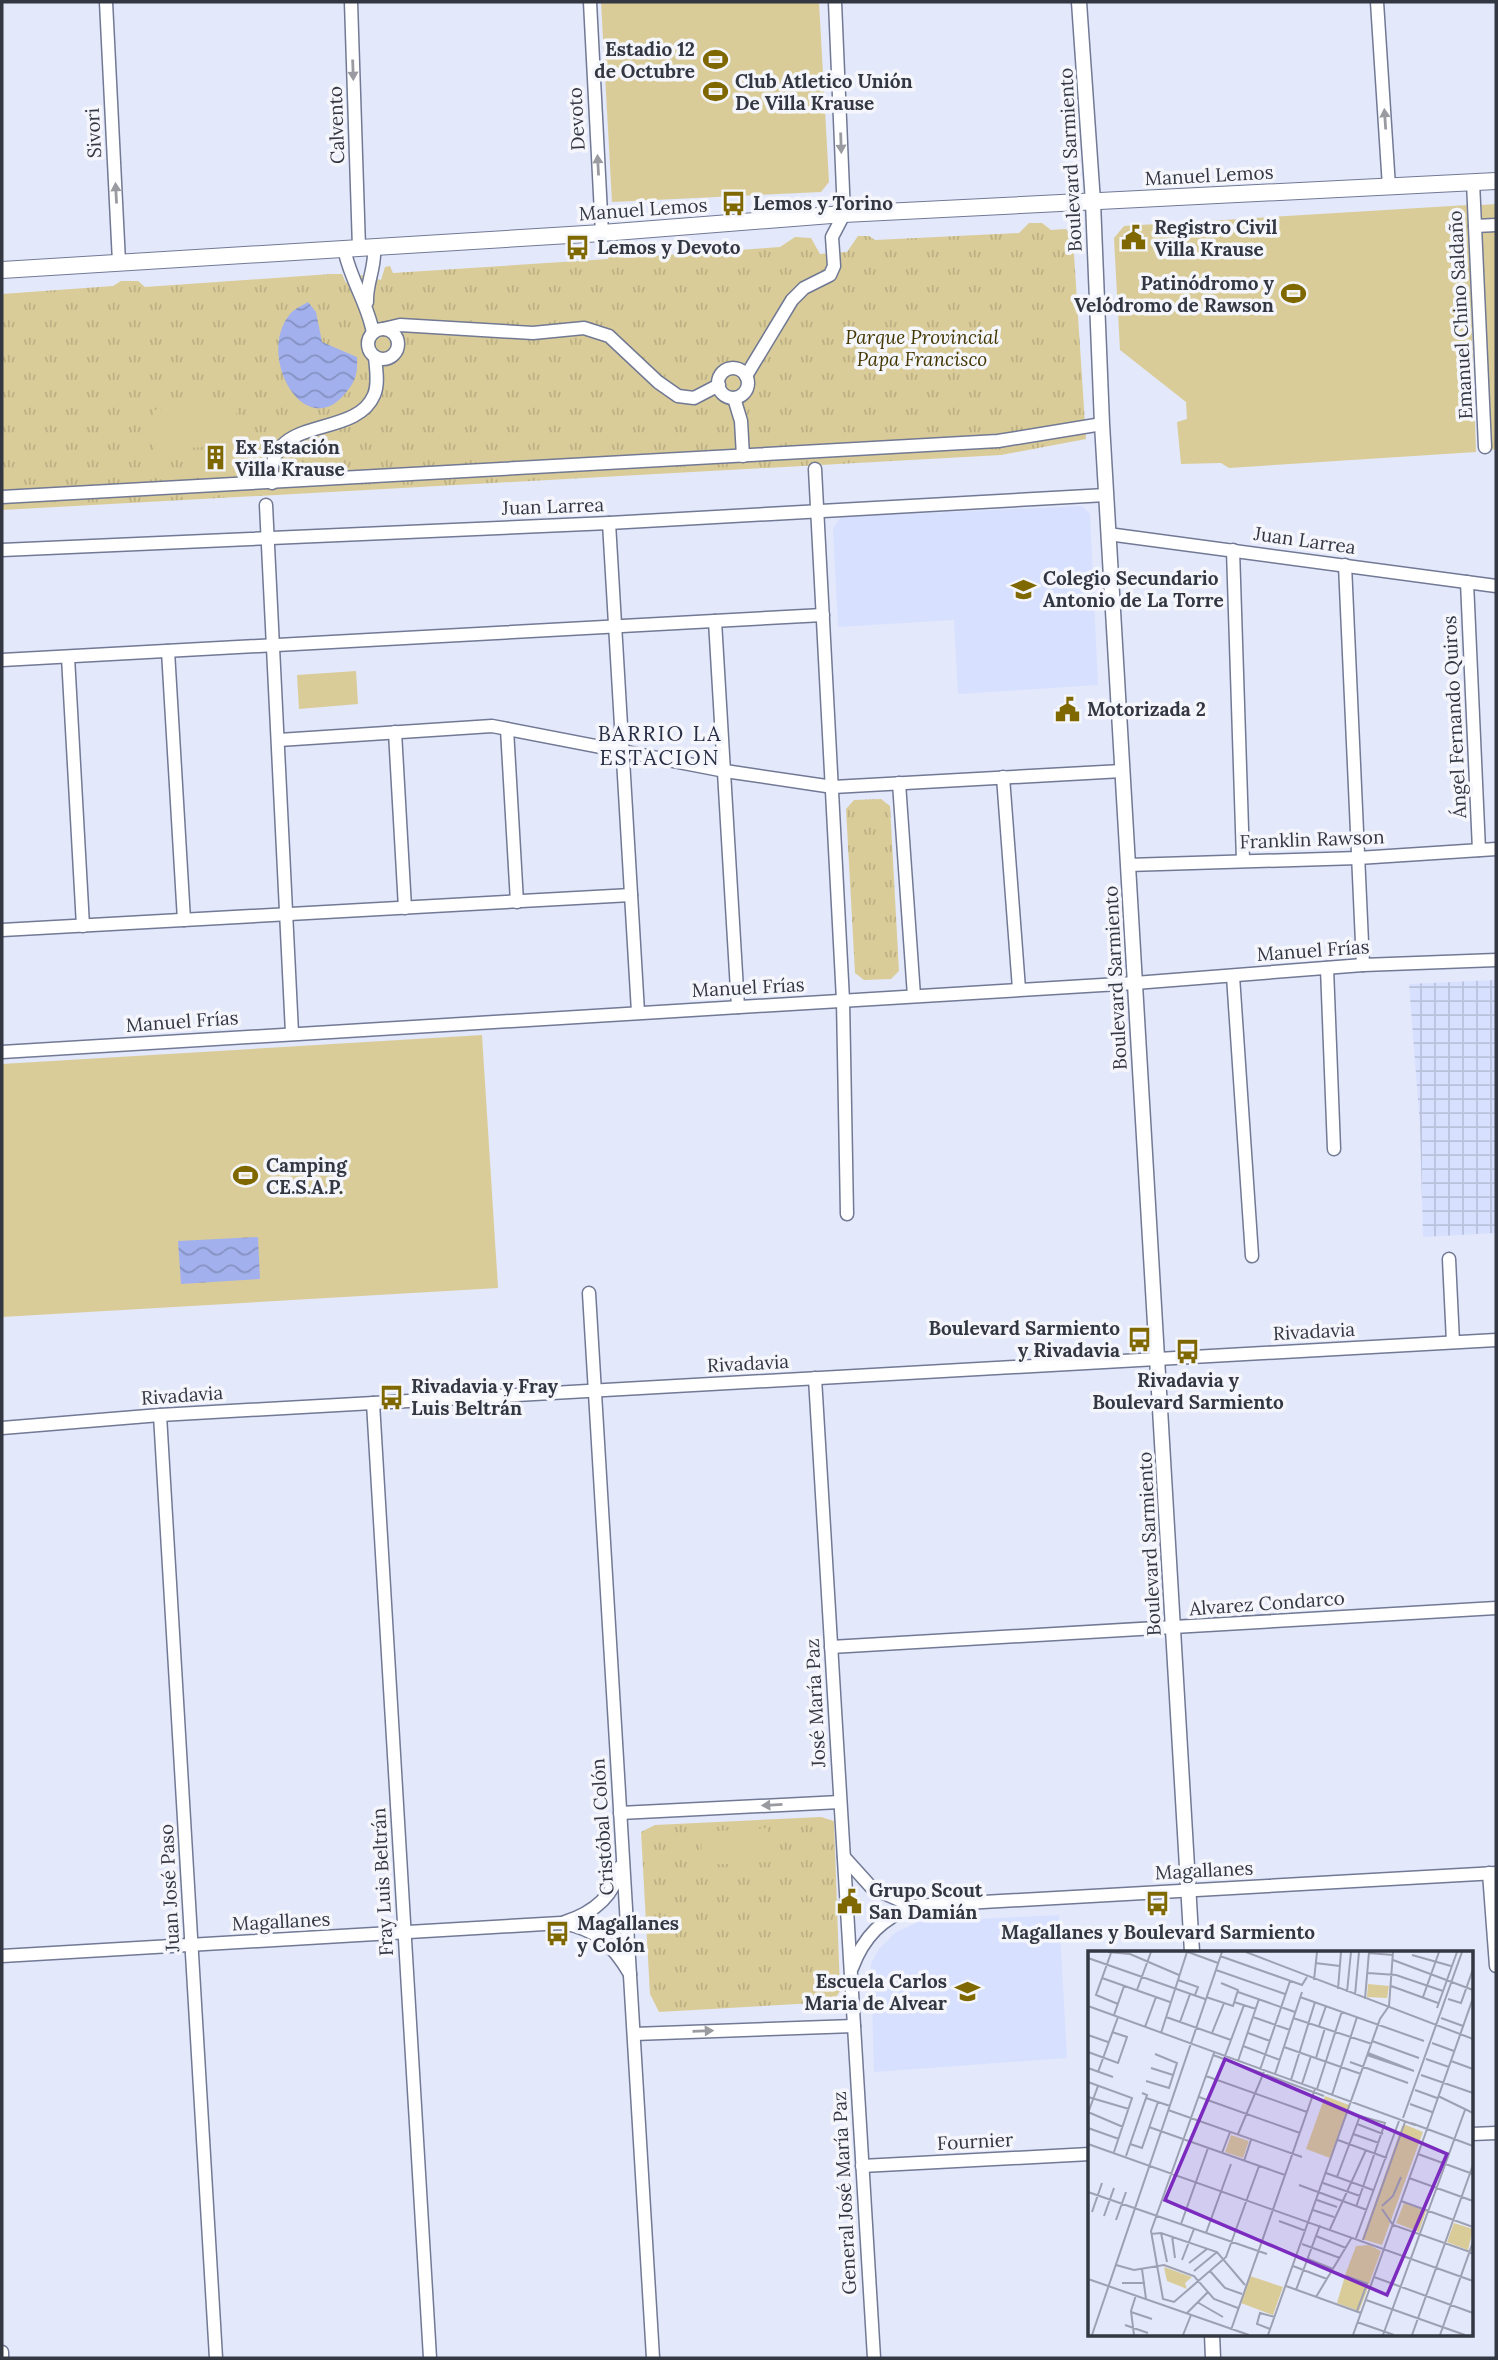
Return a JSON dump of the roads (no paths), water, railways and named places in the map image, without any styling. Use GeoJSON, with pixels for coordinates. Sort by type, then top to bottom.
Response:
{"type":"FeatureCollection","features":[{"type":"Feature","properties":{"kind":"main road","name":"Manuel Lemos"},"geometry":{"type":"LineString","coordinates":[[2,270],[602,233],[844,214],[1496,181]]}},
{"type":"Feature","properties":{"kind":"street","name":"Sivori"},"geometry":{"type":"LineString","coordinates":[[106,2],[119,262]]}},
{"type":"Feature","properties":{"kind":"street","name":"Calvento"},"geometry":{"type":"LineString","coordinates":[[351,2],[359,248]]}},
{"type":"Feature","properties":{"kind":"street","name":"Devoto"},"geometry":{"type":"LineString","coordinates":[[590,2],[602,233]]}},
{"type":"Feature","properties":{"kind":"street"},"geometry":{"type":"LineString","coordinates":[[734,398],[746,390],[746,376],[792,300],[804,288],[830,275],[834,266],[832,237],[844,214],[835,2]]}},
{"type":"Feature","properties":{"kind":"street","name":"Boulevard Sarmiento"},"geometry":{"type":"LineString","coordinates":[[1079,2],[1093,202],[1108,534],[1192,1951]]}},
{"type":"Feature","properties":{"kind":"street"},"geometry":{"type":"LineString","coordinates":[[1377,2],[1389,187]]}},
{"type":"Feature","properties":{"kind":"street","name":"Emanuel Chino Saldaño"},"geometry":{"type":"LineString","coordinates":[[1473,182],[1485,447]]}},
{"type":"Feature","properties":{"kind":"street"},"geometry":{"type":"LineString","coordinates":[[1475,226],[1496,225]]}},
{"type":"Feature","properties":{"kind":"street"},"geometry":{"type":"LineString","coordinates":[[359,248],[353,277],[378,331],[396,337],[397,347],[388,358],[376,357]]}},
{"type":"Feature","properties":{"kind":"street"},"geometry":{"type":"LineString","coordinates":[[359,248],[375,263],[368,287],[367,306]]}},
{"type":"Feature","properties":{"kind":"street"},"geometry":{"type":"LineString","coordinates":[[272,483],[273,459],[285,444],[307,431],[336,423],[368,405],[376,389],[376,357],[368,346],[378,331],[400,325],[546,333],[584,328],[609,336],[658,382],[678,396],[694,398],[719,385]]}},
{"type":"Feature","properties":{"kind":"street"},"geometry":{"type":"LineString","coordinates":[[734,398],[722,393],[719,385],[721,376],[728,369],[738,369],[746,376]]}},
{"type":"Feature","properties":{"kind":"street"},"geometry":{"type":"LineString","coordinates":[[734,398],[741,421],[743,456]]}},
{"type":"Feature","properties":{"kind":"street"},"geometry":{"type":"LineString","coordinates":[[2,497],[998,441],[1102,424]]}},
{"type":"Feature","properties":{"kind":"street"},"geometry":{"type":"LineString","coordinates":[[815,470],[834,787],[843,1000],[847,1214]]}},
{"type":"Feature","properties":{"kind":"street","name":"Juan Larrea"},"geometry":{"type":"LineString","coordinates":[[2,550],[609,523],[817,509],[1106,495]]}},
{"type":"Feature","properties":{"kind":"street"},"geometry":{"type":"LineString","coordinates":[[266,505],[292,1033]]}},
{"type":"Feature","properties":{"kind":"street"},"geometry":{"type":"LineString","coordinates":[[609,523],[638,1012]]}},
{"type":"Feature","properties":{"kind":"street","name":"Juan Larrea"},"geometry":{"type":"LineString","coordinates":[[1108,534],[1496,586]]}},
{"type":"Feature","properties":{"kind":"street"},"geometry":{"type":"LineString","coordinates":[[1233,550],[1243,860]]}},
{"type":"Feature","properties":{"kind":"street"},"geometry":{"type":"LineString","coordinates":[[1345,565],[1363,965]]}},
{"type":"Feature","properties":{"kind":"street","name":"Ángel Fernando Quiros"},"geometry":{"type":"LineString","coordinates":[[1467,582],[1479,850]]}},
{"type":"Feature","properties":{"kind":"street"},"geometry":{"type":"LineString","coordinates":[[2,660],[273,643],[823,615]]}},
{"type":"Feature","properties":{"kind":"street"},"geometry":{"type":"LineString","coordinates":[[715,621],[738,1007]]}},
{"type":"Feature","properties":{"kind":"street"},"geometry":{"type":"LineString","coordinates":[[168,651],[184,920]]}},
{"type":"Feature","properties":{"kind":"street"},"geometry":{"type":"LineString","coordinates":[[68,657],[83,926]]}},
{"type":"Feature","properties":{"kind":"street"},"geometry":{"type":"LineString","coordinates":[[279,740],[492,726],[725,771],[834,787],[1122,771]]}},
{"type":"Feature","properties":{"kind":"street"},"geometry":{"type":"LineString","coordinates":[[507,729],[517,902]]}},
{"type":"Feature","properties":{"kind":"street"},"geometry":{"type":"LineString","coordinates":[[395,732],[405,908]]}},
{"type":"Feature","properties":{"kind":"street"},"geometry":{"type":"LineString","coordinates":[[1003,777],[1019,989]]}},
{"type":"Feature","properties":{"kind":"street"},"geometry":{"type":"LineString","coordinates":[[899,783],[914,996]]}},
{"type":"Feature","properties":{"kind":"street","name":"Franklin Rawson"},"geometry":{"type":"LineString","coordinates":[[1128,865],[1358,858],[1496,849]]}},
{"type":"Feature","properties":{"kind":"street"},"geometry":{"type":"LineString","coordinates":[[2,930],[631,895]]}},
{"type":"Feature","properties":{"kind":"street","name":"Manuel Frías"},"geometry":{"type":"LineString","coordinates":[[2,1052],[1135,983],[1363,965],[1496,960]]}},
{"type":"Feature","properties":{"kind":"street"},"geometry":{"type":"LineString","coordinates":[[1327,968],[1334,1149]]}},
{"type":"Feature","properties":{"kind":"street"},"geometry":{"type":"LineString","coordinates":[[1233,976],[1252,1256]]}},
{"type":"Feature","properties":{"kind":"street"},"geometry":{"type":"LineString","coordinates":[[1449,1259],[1453,1342]]}},
{"type":"Feature","properties":{"kind":"street","name":"Cristóbal Colón"},"geometry":{"type":"LineString","coordinates":[[589,1293],[653,2358]]}},
{"type":"Feature","properties":{"kind":"street","name":"Rivadavia"},"geometry":{"type":"LineString","coordinates":[[2,1428],[160,1415],[1496,1340]]}},
{"type":"Feature","properties":{"kind":"street","name":"José María Paz"},"geometry":{"type":"LineString","coordinates":[[815,1378],[854,2026]]}},
{"type":"Feature","properties":{"kind":"street","name":"Fray Luis Beltrán"},"geometry":{"type":"LineString","coordinates":[[373,1403],[430,2358]]}},
{"type":"Feature","properties":{"kind":"street","name":"Juan José Paso"},"geometry":{"type":"LineString","coordinates":[[160,1415],[216,2358]]}},
{"type":"Feature","properties":{"kind":"street","name":"Alvarez Condarco"},"geometry":{"type":"LineString","coordinates":[[831,1647],[1496,1608]]}},
{"type":"Feature","properties":{"kind":"street"},"geometry":{"type":"LineString","coordinates":[[620,1813],[840,1802]]}},
{"type":"Feature","properties":{"kind":"street","name":"Magallanes"},"geometry":{"type":"LineString","coordinates":[[561,1923],[594,1911],[618,1877],[623,1855]]}},
{"type":"Feature","properties":{"kind":"street"},"geometry":{"type":"LineString","coordinates":[[844,1856],[872,1888],[913,1906]]}},
{"type":"Feature","properties":{"kind":"street"},"geometry":{"type":"LineString","coordinates":[[1493,1873],[1496,1966]]}},
{"type":"Feature","properties":{"kind":"street","name":"Magallanes"},"geometry":{"type":"LineString","coordinates":[[913,1906],[1493,1873]]}},
{"type":"Feature","properties":{"kind":"street"},"geometry":{"type":"LineString","coordinates":[[850,1972],[873,1930],[894,1914],[913,1906]]}},
{"type":"Feature","properties":{"kind":"street","name":"Magallanes"},"geometry":{"type":"LineString","coordinates":[[2,1956],[561,1923],[582,1926],[601,1937],[615,1949],[631,1976]]}},
{"type":"Feature","properties":{"kind":"street"},"geometry":{"type":"LineString","coordinates":[[634,2034],[854,2026]]}},
{"type":"Feature","properties":{"kind":"street","name":"General José María Paz"},"geometry":{"type":"LineString","coordinates":[[854,2026],[874,2358]]}},
{"type":"Feature","properties":{"kind":"street"},"geometry":{"type":"LineString","coordinates":[[1474,2134],[1496,2133]]}},
{"type":"Feature","properties":{"kind":"street","name":"Fournier"},"geometry":{"type":"LineString","coordinates":[[862,2166],[1088,2154]]}},
{"type":"Feature","properties":{"kind":"street"},"geometry":{"type":"LineString","coordinates":[[1212,2336],[1213,2358]]}},
{"type":"Feature","properties":{"kind":"street"},"geometry":{"type":"LineString","coordinates":[[2,2352],[2,2358]]}},
{"type":"Feature","properties":{"kind":"water"},"geometry":{"type":"Polygon","coordinates":[[[308,302],[316,312],[322,342],[357,357],[353,383],[343,396],[328,407],[313,408],[300,400],[289,387],[281,370],[278,350],[281,331],[290,314],[308,302]]]}},
{"type":"Feature","properties":{"kind":"water"},"geometry":{"type":"Polygon","coordinates":[[[258,1237],[260,1279],[181,1284],[178,1241],[258,1237]]]}},
{"type":"Feature","properties":{"kind":"place","name":"Estadio 12 de Octubre"},"geometry":{"type":"Point","coordinates":[715,60]}},
{"type":"Feature","properties":{"kind":"place","name":"Club Atletico Unión De Villa Krause"},"geometry":{"type":"Point","coordinates":[715,92]}},
{"type":"Feature","properties":{"kind":"place","name":"Lemos y Torino"},"geometry":{"type":"Point","coordinates":[733,203]}},
{"type":"Feature","properties":{"kind":"place","name":"Registro Civil Villa Krause"},"geometry":{"type":"Point","coordinates":[1134,238]}},
{"type":"Feature","properties":{"kind":"place","name":"Lemos y Devoto"},"geometry":{"type":"Point","coordinates":[577,247]}},
{"type":"Feature","properties":{"kind":"place","name":"Patinódromo y Velódromo de Rawson"},"geometry":{"type":"Point","coordinates":[1294,294]}},
{"type":"Feature","properties":{"kind":"place","name":"Ex Estación Villa Krause"},"geometry":{"type":"Point","coordinates":[215,458]}},
{"type":"Feature","properties":{"kind":"place","name":"Colegio Secundario Antonio de La Torre"},"geometry":{"type":"Point","coordinates":[1023,589]}},
{"type":"Feature","properties":{"kind":"place","name":"Motorizada 2"},"geometry":{"type":"Point","coordinates":[1067,709]}},
{"type":"Feature","properties":{"kind":"place","name":"Camping CE.S.A.P."},"geometry":{"type":"Point","coordinates":[246,1176]}},
{"type":"Feature","properties":{"kind":"place","name":"Boulevard Sarmiento y Rivadavia"},"geometry":{"type":"Point","coordinates":[1140,1339]}},
{"type":"Feature","properties":{"kind":"place","name":"Rivadavia y Boulevard Sarmiento"},"geometry":{"type":"Point","coordinates":[1188,1352]}},
{"type":"Feature","properties":{"kind":"place","name":"Rivadavia y Fray Luis Beltrán"},"geometry":{"type":"Point","coordinates":[391,1397]}},
{"type":"Feature","properties":{"kind":"place","name":"Grupo Scout San Damián"},"geometry":{"type":"Point","coordinates":[849,1901]}},
{"type":"Feature","properties":{"kind":"place","name":"Magallanes y Boulevard Sarmiento"},"geometry":{"type":"Point","coordinates":[1158,1904]}},
{"type":"Feature","properties":{"kind":"place","name":"Magallanes y Colón"},"geometry":{"type":"Point","coordinates":[557,1934]}},
{"type":"Feature","properties":{"kind":"place","name":"Escuela Carlos Maria de Alvear"},"geometry":{"type":"Point","coordinates":[967,1992]}},
{"type":"Feature","properties":{"kind":"district","name":"BARRIO LA ESTACION"},"geometry":{"type":"Point","coordinates":[660,746]}},
{"type":"Feature","properties":{"kind":"park label","name":"Parque Provincial Papa Francisco"},"geometry":{"type":"Point","coordinates":[922,348]}}]}
